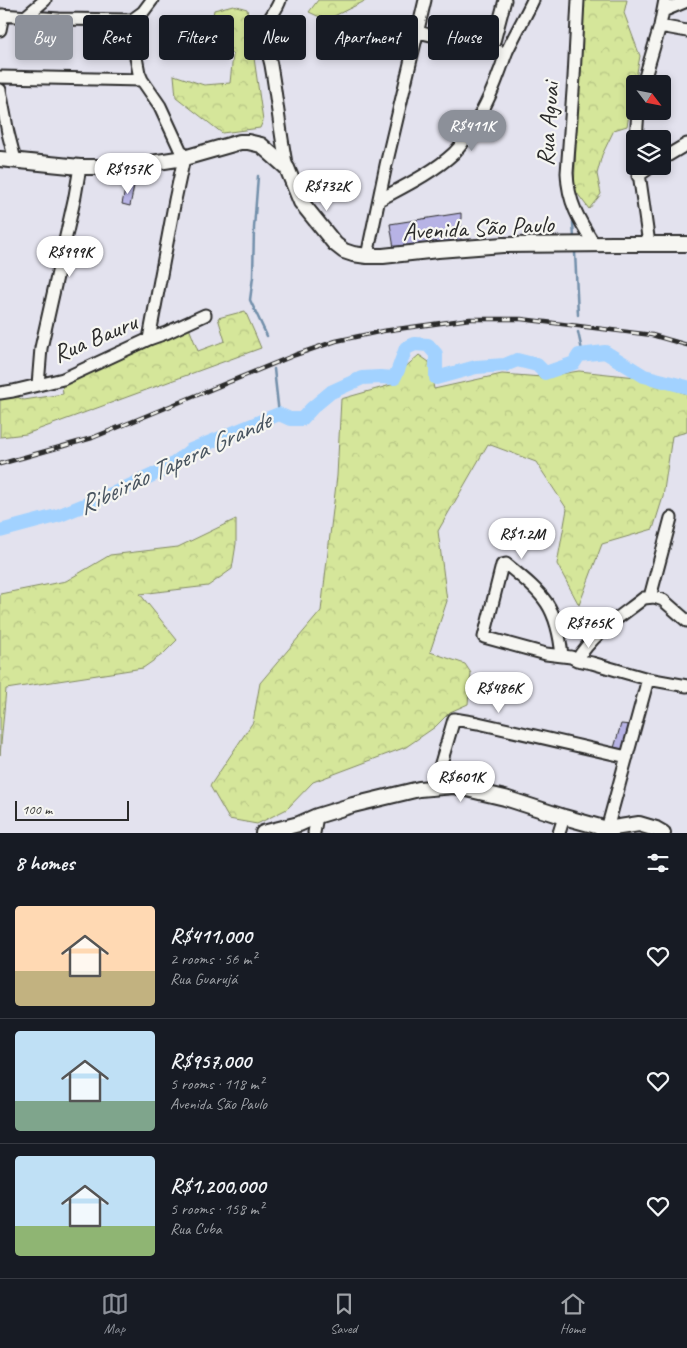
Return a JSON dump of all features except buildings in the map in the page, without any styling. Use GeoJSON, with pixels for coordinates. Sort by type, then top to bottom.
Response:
{"type":"FeatureCollection","features":[{"type":"Feature","properties":{"kind":"main road","name":"Avenida São Paulo"},"geometry":{"type":"LineString","coordinates":[[0,159],[80,167],[125,166],[184,158],[240,142],[261,145],[287,168],[301,202],[335,244],[344,251],[367,256],[479,246],[687,244]]}},
{"type":"Feature","properties":{"kind":"main road"},"geometry":{"type":"LineString","coordinates":[[263,833],[299,824],[317,816],[353,805],[420,789],[454,786],[496,796],[607,829],[639,824],[663,833]]}},
{"type":"Feature","properties":{"kind":"street"},"geometry":{"type":"LineString","coordinates":[[27,15],[45,0]]}},
{"type":"Feature","properties":{"kind":"street"},"geometry":{"type":"LineString","coordinates":[[139,15],[152,0]]}},
{"type":"Feature","properties":{"kind":"street"},"geometry":{"type":"LineString","coordinates":[[280,0],[264,32],[287,168]]}},
{"type":"Feature","properties":{"kind":"street"},"geometry":{"type":"LineString","coordinates":[[425,0],[418,32],[428,34]]}},
{"type":"Feature","properties":{"kind":"street"},"geometry":{"type":"LineString","coordinates":[[499,22],[505,0]]}},
{"type":"Feature","properties":{"kind":"street"},"geometry":{"type":"LineString","coordinates":[[379,200],[406,186],[438,165],[459,147],[473,126],[491,91],[506,53],[533,0]]}},
{"type":"Feature","properties":{"kind":"street","name":"Rua Aguai"},"geometry":{"type":"LineString","coordinates":[[578,0],[567,183],[572,205],[594,244]]}},
{"type":"Feature","properties":{"kind":"street"},"geometry":{"type":"LineString","coordinates":[[646,75],[664,6],[687,1]]}},
{"type":"Feature","properties":{"kind":"street"},"geometry":{"type":"LineString","coordinates":[[0,30],[1,15],[15,16]]}},
{"type":"Feature","properties":{"kind":"street"},"geometry":{"type":"LineString","coordinates":[[660,26],[687,31]]}},
{"type":"Feature","properties":{"kind":"street"},"geometry":{"type":"LineString","coordinates":[[499,50],[506,53]]}},
{"type":"Feature","properties":{"kind":"street"},"geometry":{"type":"LineString","coordinates":[[137,60],[142,80],[160,106],[184,158],[149,339]]}},
{"type":"Feature","properties":{"kind":"street"},"geometry":{"type":"LineString","coordinates":[[367,256],[412,60]]}},
{"type":"Feature","properties":{"kind":"street"},"geometry":{"type":"LineString","coordinates":[[0,77],[142,80]]}},
{"type":"Feature","properties":{"kind":"street"},"geometry":{"type":"LineString","coordinates":[[0,90],[15,160]]}},
{"type":"Feature","properties":{"kind":"street"},"geometry":{"type":"LineString","coordinates":[[671,154],[687,144]]}},
{"type":"Feature","properties":{"kind":"street"},"geometry":{"type":"LineString","coordinates":[[38,385],[41,348],[80,167]]}},
{"type":"Feature","properties":{"kind":"street"},"geometry":{"type":"LineString","coordinates":[[639,175],[649,244]]}},
{"type":"Feature","properties":{"kind":"street","name":"Rua Bauru"},"geometry":{"type":"LineString","coordinates":[[0,393],[63,379],[205,315]]}},
{"type":"Feature","properties":{"kind":"street"},"geometry":{"type":"LineString","coordinates":[[650,597],[671,518]]}},
{"type":"Feature","properties":{"kind":"street"},"geometry":{"type":"LineString","coordinates":[[562,656],[558,627],[551,608],[540,592],[506,564],[502,565],[484,637],[546,654],[592,663],[648,679],[687,686]]}},
{"type":"Feature","properties":{"kind":"street"},"geometry":{"type":"LineString","coordinates":[[577,660],[584,649],[600,632],[644,598],[650,597],[663,600],[687,621]]}},
{"type":"Feature","properties":{"kind":"street"},"geometry":{"type":"LineString","coordinates":[[607,829],[648,679]]}},
{"type":"Feature","properties":{"kind":"street"},"geometry":{"type":"LineString","coordinates":[[434,788],[454,719],[626,757]]}},
{"type":"Feature","properties":{"kind":"street"},"geometry":{"type":"LineString","coordinates":[[314,833],[317,816]]}},
{"type":"Feature","properties":{"kind":"street"},"geometry":{"type":"LineString","coordinates":[[559,833],[564,817]]}},
{"type":"Feature","properties":{"kind":"green space"},"geometry":{"type":"Polygon","coordinates":[[[318,0],[367,0],[336,15],[316,15],[309,12],[318,0]]]}},
{"type":"Feature","properties":{"kind":"green space"},"geometry":{"type":"Polygon","coordinates":[[[584,0],[627,0],[624,13],[640,56],[636,75],[626,75],[627,126],[614,130],[602,155],[597,174],[601,194],[589,209],[574,189],[584,0]]]}},
{"type":"Feature","properties":{"kind":"green space"},"geometry":{"type":"Polygon","coordinates":[[[233,5],[247,9],[248,15],[244,15],[244,60],[254,60],[263,121],[260,128],[222,133],[176,97],[174,75],[204,85],[230,83],[232,60],[234,60],[234,15],[213,15],[214,10],[233,5]]]}},
{"type":"Feature","properties":{"kind":"green space"},"geometry":{"type":"Polygon","coordinates":[[[245,311],[261,348],[26,434],[0,437],[0,399],[15,396],[24,400],[63,394],[62,384],[91,373],[189,328],[198,351],[225,341],[218,318],[245,311]]]}},
{"type":"Feature","properties":{"kind":"green space"},"geometry":{"type":"Polygon","coordinates":[[[419,355],[429,362],[434,389],[502,374],[542,377],[579,371],[636,377],[687,394],[687,432],[672,436],[663,497],[653,529],[602,544],[579,605],[557,564],[567,509],[536,462],[488,444],[438,531],[447,601],[430,652],[465,664],[471,673],[468,704],[450,712],[435,727],[406,747],[313,782],[287,809],[257,824],[229,819],[210,786],[253,722],[260,683],[321,611],[337,476],[341,399],[398,383],[402,370],[419,355]]]}},
{"type":"Feature","properties":{"kind":"green space"},"geometry":{"type":"Polygon","coordinates":[[[236,519],[236,544],[232,569],[208,586],[140,594],[177,640],[163,654],[143,668],[6,689],[0,755],[0,594],[66,581],[110,555],[178,547],[236,519]]]}},
{"type":"Feature","properties":{"kind":"waterway"},"geometry":{"type":"LineString","coordinates":[[258,176],[253,277],[250,300],[267,336]]}},
{"type":"Feature","properties":{"kind":"waterway"},"geometry":{"type":"LineString","coordinates":[[573,222],[574,238]]}},
{"type":"Feature","properties":{"kind":"waterway"},"geometry":{"type":"LineString","coordinates":[[575,252],[578,315]]}},
{"type":"Feature","properties":{"kind":"waterway"},"geometry":{"type":"LineString","coordinates":[[578,332],[583,355]]}},
{"type":"Feature","properties":{"kind":"waterway","name":"Ribeirão Tapera Grande"},"geometry":{"type":"LineString","coordinates":[[0,531],[60,515],[114,493],[170,467],[191,450],[279,414],[290,419],[302,419],[331,392],[362,378],[394,378],[406,348],[415,344],[428,345],[436,354],[436,378],[476,367],[505,365],[517,360],[537,365],[545,373],[574,363],[579,355],[605,352],[644,376],[687,387]]}},
{"type":"Feature","properties":{"kind":"waterway"},"geometry":{"type":"LineString","coordinates":[[274,369],[279,414]]}},
{"type":"Feature","properties":{"kind":"railway"},"geometry":{"type":"LineString","coordinates":[[0,464],[92,438],[295,355],[336,341],[383,331],[470,319],[521,319],[652,335],[687,345]]}}]}
